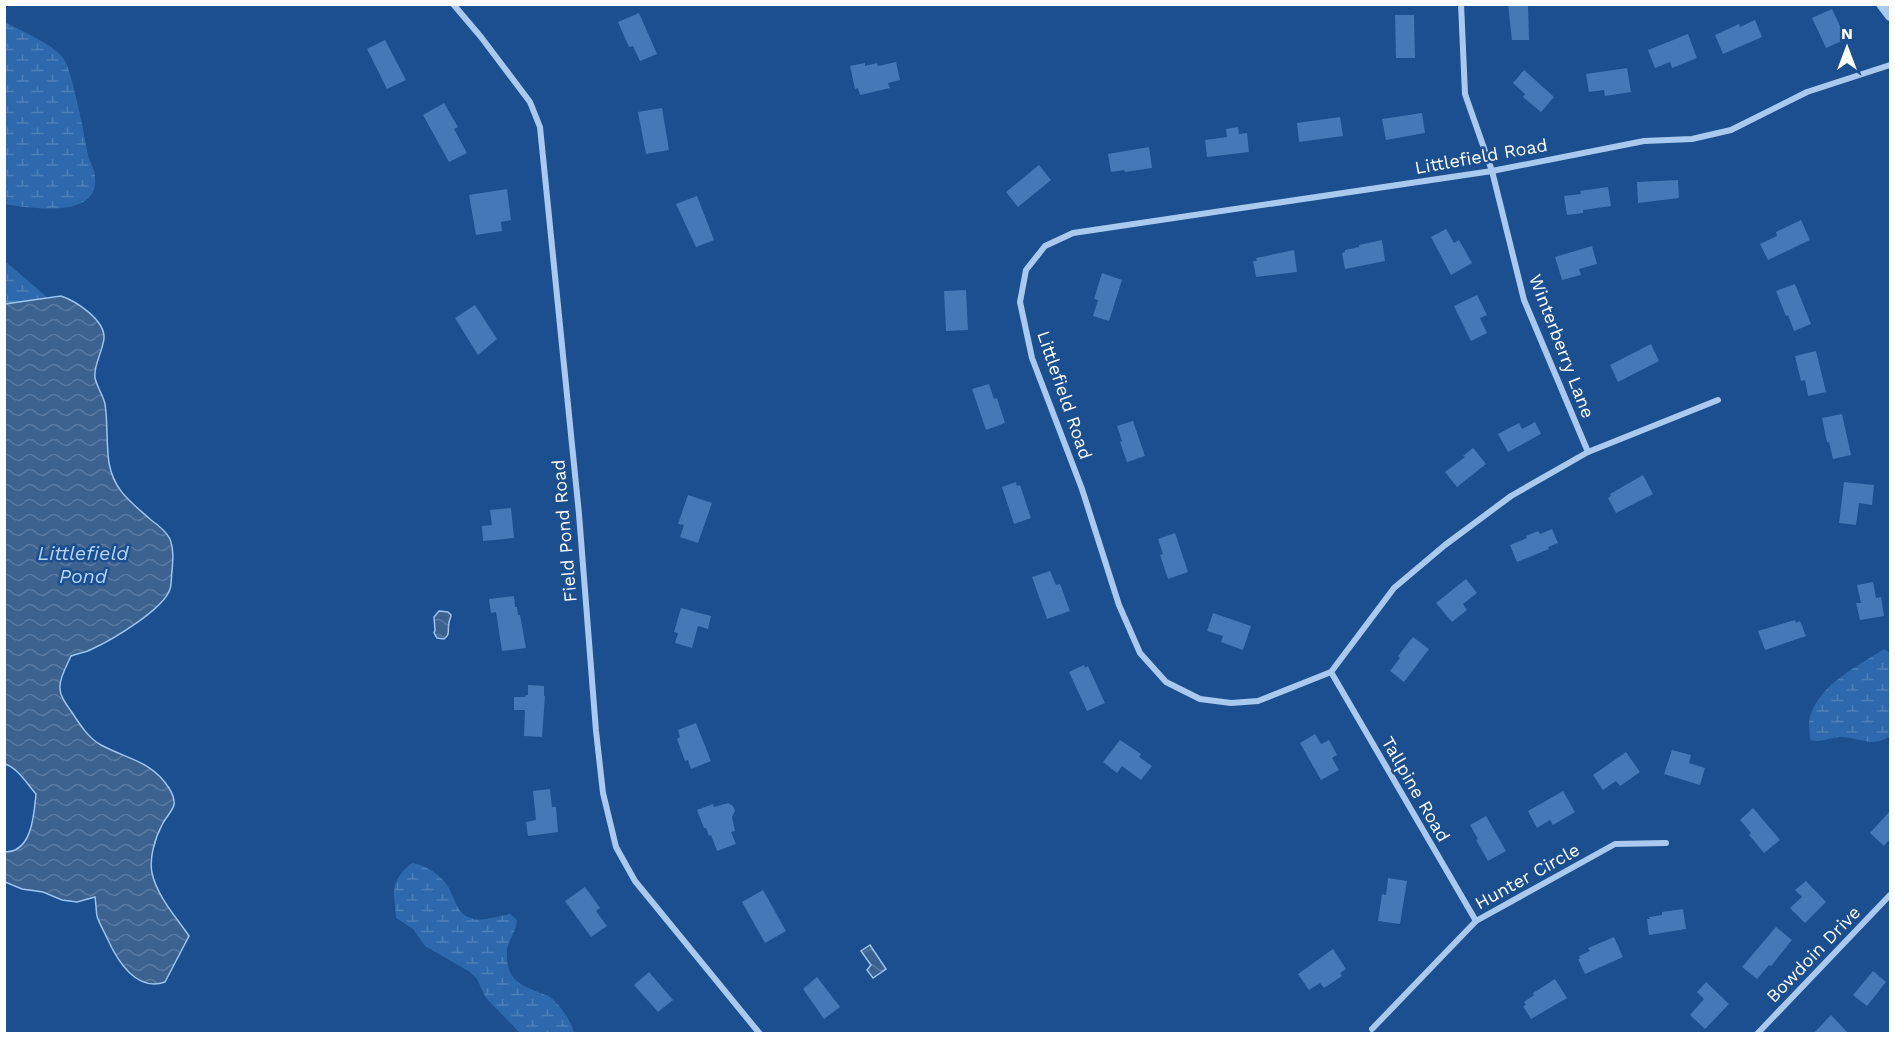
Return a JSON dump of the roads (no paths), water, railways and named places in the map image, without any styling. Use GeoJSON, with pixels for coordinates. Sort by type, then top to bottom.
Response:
{"type":"FeatureCollection","features":[{"type":"Feature","properties":{"kind":"street","name":"Field Pond Road"},"geometry":{"type":"LineString","coordinates":[[453,4],[530,102],[540,127],[579,514],[596,731],[603,793],[616,847],[635,881],[760,1034]]}},
{"type":"Feature","properties":{"kind":"street","name":"Winterberry Lane"},"geometry":{"type":"LineString","coordinates":[[1461,4],[1465,94],[1492,171],[1524,300],[1587,452]]}},
{"type":"Feature","properties":{"kind":"street"},"geometry":{"type":"LineString","coordinates":[[1881,4],[1890,16]]}},
{"type":"Feature","properties":{"kind":"street","name":"Littlefield Road"},"geometry":{"type":"LineString","coordinates":[[1331,672],[1258,701],[1231,704],[1200,699],[1166,682],[1140,652],[1119,605],[1082,489],[1032,358],[1020,302],[1026,270],[1045,246],[1073,233],[1492,171],[1644,141],[1692,139],[1731,130],[1807,92],[1890,65]]}},
{"type":"Feature","properties":{"kind":"street"},"geometry":{"type":"LineString","coordinates":[[1331,672],[1394,588],[1445,545],[1511,496],[1587,452],[1718,400]]}},
{"type":"Feature","properties":{"kind":"street","name":"Tallpine Road"},"geometry":{"type":"LineString","coordinates":[[1331,672],[1476,921]]}},
{"type":"Feature","properties":{"kind":"street","name":"Hunter Circle"},"geometry":{"type":"LineString","coordinates":[[1372,1029],[1476,921],[1615,844],[1666,843]]}},
{"type":"Feature","properties":{"kind":"street","name":"Bowdoin Drive"},"geometry":{"type":"LineString","coordinates":[[1757,1034],[1890,895]]}},
{"type":"Feature","properties":{"kind":"water","name":"Littlefield Pond"},"geometry":{"type":"Polygon","coordinates":[[[61,296],[88,312],[103,331],[104,338],[95,369],[95,378],[105,404],[111,473],[119,489],[130,501],[162,528],[170,539],[172,547],[171,584],[166,597],[158,606],[124,631],[101,645],[71,656],[62,675],[60,686],[65,702],[92,738],[101,745],[147,766],[162,779],[173,796],[173,808],[163,822],[155,842],[151,867],[154,882],[162,898],[189,936],[165,982],[155,984],[137,978],[122,964],[99,921],[95,897],[77,902],[62,900],[43,892],[22,889],[5,882],[5,852],[21,846],[26,839],[32,822],[36,794],[18,773],[5,764],[5,304],[61,296]]]}},
{"type":"Feature","properties":{"kind":"water"},"geometry":{"type":"Polygon","coordinates":[[[439,611],[448,612],[451,615],[448,634],[444,639],[437,638],[434,633],[434,617],[439,611]]]}},
{"type":"Feature","properties":{"kind":"water"},"geometry":{"type":"Polygon","coordinates":[[[870,945],[886,969],[873,978],[867,970],[871,965],[861,951],[870,945]]]}}]}
